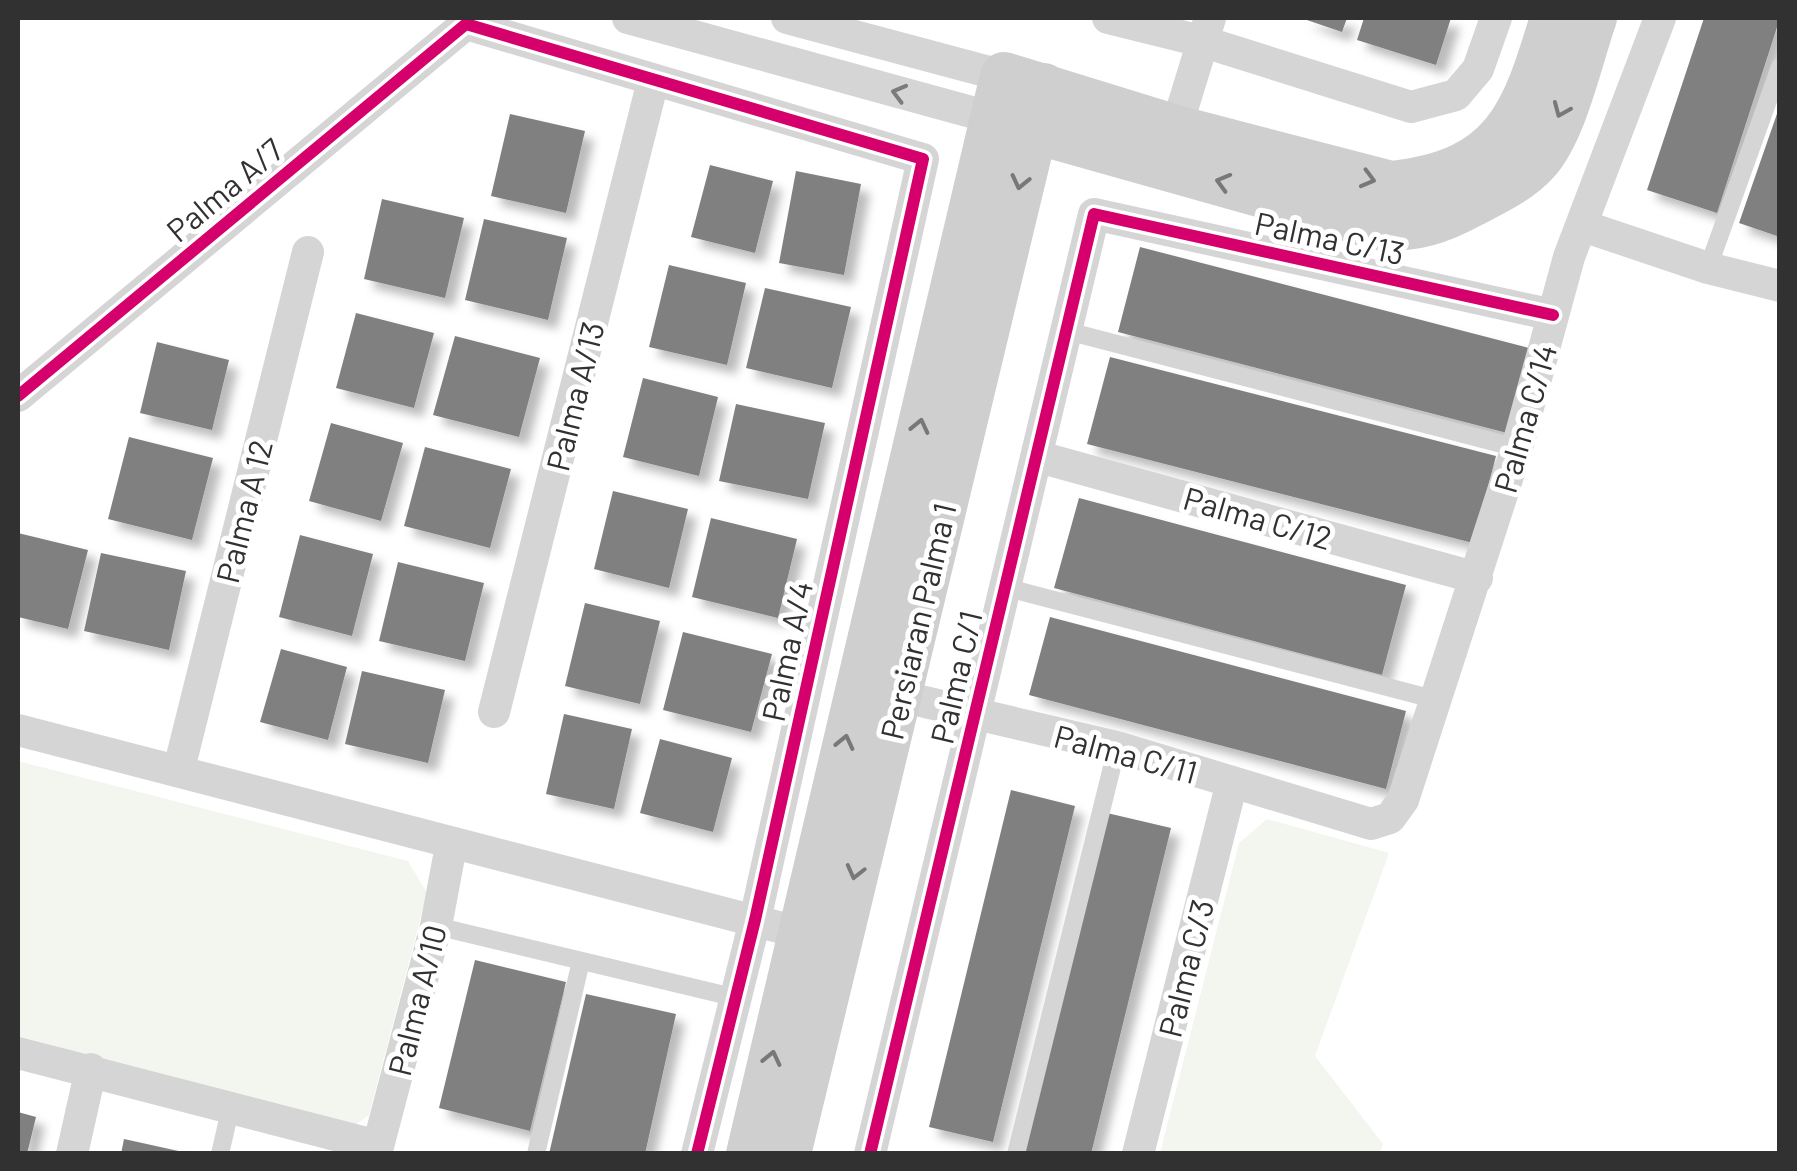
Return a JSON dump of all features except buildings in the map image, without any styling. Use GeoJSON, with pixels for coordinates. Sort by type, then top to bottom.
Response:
{"type":"FeatureCollection","features":[{"type":"Feature","properties":{"kind":"street"},"geometry":{"type":"LineString","coordinates":[[628,18],[1018,102],[1176,129],[1391,184],[1425,181],[1494,147],[1516,124],[1554,18]]}},
{"type":"Feature","properties":{"kind":"street"},"geometry":{"type":"LineString","coordinates":[[787,18],[1377,226],[1410,229],[1444,218],[1507,185],[1538,159],[1563,106],[1592,18]]}},
{"type":"Feature","properties":{"kind":"street"},"geometry":{"type":"LineString","coordinates":[[1108,18],[1206,29],[1410,107],[1456,96],[1478,69],[1496,18]]}},
{"type":"Feature","properties":{"kind":"street","name":"Palma C/14"},"geometry":{"type":"LineString","coordinates":[[1390,818],[1403,800],[1437,700],[1477,578],[1553,315],[1660,18]]}},
{"type":"Feature","properties":{"kind":"street","name":"Palma A/7"},"geometry":{"type":"LineString","coordinates":[[18,396],[466,24],[653,81]]}},
{"type":"Feature","properties":{"kind":"street"},"geometry":{"type":"LineString","coordinates":[[1176,129],[1206,29]]}},
{"type":"Feature","properties":{"kind":"street","name":"Palma A/4"},"geometry":{"type":"LineString","coordinates":[[653,81],[924,159],[755,920],[698,1154]]}},
{"type":"Feature","properties":{"kind":"street","name":"Palma A/13"},"geometry":{"type":"LineString","coordinates":[[494,712],[653,81]]}},
{"type":"Feature","properties":{"kind":"street","name":"Persiaran Palma 1"},"geometry":{"type":"LineString","coordinates":[[788,1154],[819,937],[1018,102]]}},
{"type":"Feature","properties":{"kind":"street","name":"Palma C/13"},"geometry":{"type":"LineString","coordinates":[[1094,214],[1553,315]]}},
{"type":"Feature","properties":{"kind":"street","name":"Palma C/1"},"geometry":{"type":"LineString","coordinates":[[870,1154],[1094,214]]}},
{"type":"Feature","properties":{"kind":"street"},"geometry":{"type":"LineString","coordinates":[[1583,226],[1708,268],[1780,286]]}},
{"type":"Feature","properties":{"kind":"street","name":"Palma A 12"},"geometry":{"type":"LineString","coordinates":[[179,769],[308,252]]}},
{"type":"Feature","properties":{"kind":"street","name":"Palma C/12"},"geometry":{"type":"LineString","coordinates":[[1038,456],[1477,578]]}},
{"type":"Feature","properties":{"kind":"street","name":"Palma C/11"},"geometry":{"type":"LineString","coordinates":[[879,691],[1116,747],[1371,824],[1390,818]]}},
{"type":"Feature","properties":{"kind":"street"},"geometry":{"type":"LineString","coordinates":[[18,730],[179,769],[451,846],[819,937],[750,1154]]}},
{"type":"Feature","properties":{"kind":"street","name":"Palma C/3"},"geometry":{"type":"LineString","coordinates":[[1138,1154],[1232,782]]}},
{"type":"Feature","properties":{"kind":"street","name":"Palma A/10"},"geometry":{"type":"LineString","coordinates":[[377,1150],[436,926],[451,846]]}},
{"type":"Feature","properties":{"kind":"street"},"geometry":{"type":"LineString","coordinates":[[18,1053],[231,1106],[377,1150]]}},
{"type":"Feature","properties":{"kind":"street"},"geometry":{"type":"LineString","coordinates":[[72,1154],[91,1069]]}},
{"type":"Feature","properties":{"kind":"lane"},"geometry":{"type":"LineString","coordinates":[[1708,268],[1780,67]]}},
{"type":"Feature","properties":{"kind":"lane"},"geometry":{"type":"LineString","coordinates":[[1068,330],[1516,448]]}},
{"type":"Feature","properties":{"kind":"lane"},"geometry":{"type":"LineString","coordinates":[[1004,586],[1437,700]]}},
{"type":"Feature","properties":{"kind":"lane"},"geometry":{"type":"LineString","coordinates":[[1016,1154],[1116,747]]}},
{"type":"Feature","properties":{"kind":"lane"},"geometry":{"type":"LineString","coordinates":[[436,926],[737,998]]}},
{"type":"Feature","properties":{"kind":"lane"},"geometry":{"type":"LineString","coordinates":[[536,1154],[581,961]]}},
{"type":"Feature","properties":{"kind":"lane"},"geometry":{"type":"LineString","coordinates":[[220,1154],[231,1106]]}},
{"type":"Feature","properties":{"kind":"shaded area"},"geometry":{"type":"Polygon","coordinates":[[[18,761],[408,861],[427,893],[369,1115],[352,1127],[18,1036],[18,761]]]}},
{"type":"Feature","properties":{"kind":"shaded area"},"geometry":{"type":"Polygon","coordinates":[[[1267,819],[1389,853],[1315,1056],[1383,1144],[1380,1153],[1160,1153],[1239,843],[1267,819]]]}},
{"type":"Feature","properties":{"kind":"cycle path"},"geometry":{"type":"LineString","coordinates":[[18,396],[466,24],[923,159],[755,920],[697,1154]]}},
{"type":"Feature","properties":{"kind":"cycle path"},"geometry":{"type":"LineString","coordinates":[[870,1154],[1094,214],[1553,315]]}}]}
